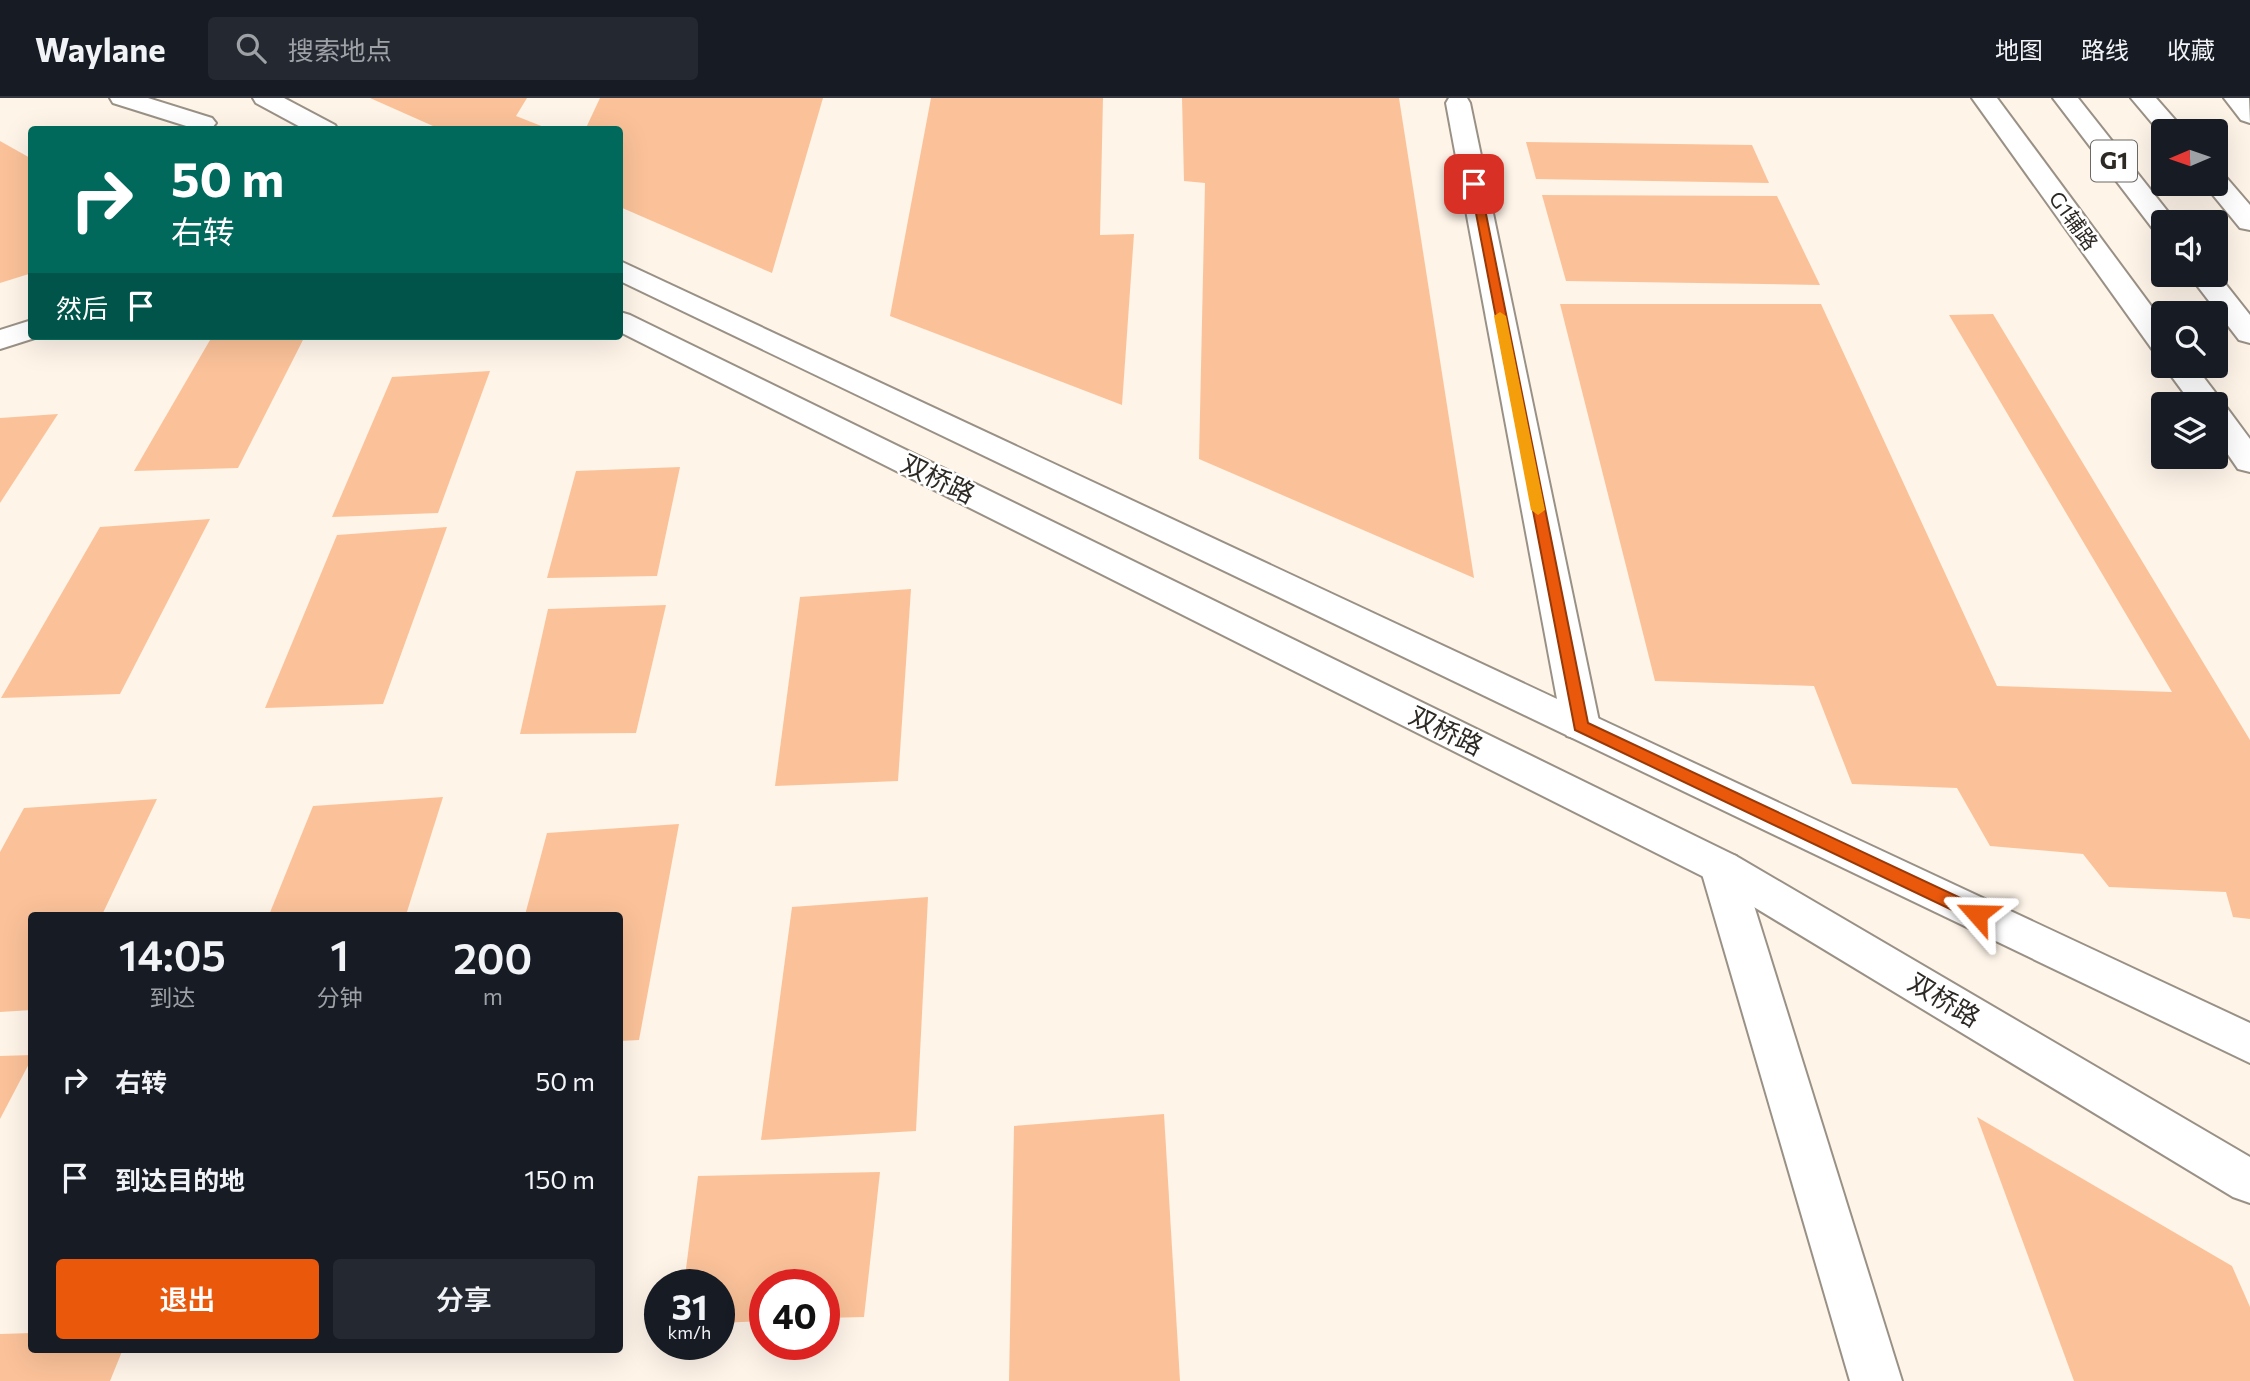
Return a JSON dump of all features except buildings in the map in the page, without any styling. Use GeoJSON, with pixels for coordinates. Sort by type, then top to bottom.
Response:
{"type":"FeatureCollection","features":[{"type":"Feature","properties":{"kind":"main road"},"geometry":{"type":"LineString","coordinates":[[122,98],[211,126]]}},
{"type":"Feature","properties":{"kind":"main road"},"geometry":{"type":"LineString","coordinates":[[156,98],[211,126]]}},
{"type":"Feature","properties":{"kind":"main road"},"geometry":{"type":"LineString","coordinates":[[265,98],[318,126]]}},
{"type":"Feature","properties":{"kind":"main road","name":"G1辅路"},"geometry":{"type":"LineString","coordinates":[[1983,98],[2151,327]]}},
{"type":"Feature","properties":{"kind":"main road","name":"G1"},"geometry":{"type":"LineString","coordinates":[[2065,98],[2153,210]]}},
{"type":"Feature","properties":{"kind":"main road","name":"G1"},"geometry":{"type":"LineString","coordinates":[[2143,98],[2161,119]]}},
{"type":"Feature","properties":{"kind":"main road"},"geometry":{"type":"LineString","coordinates":[[2236,98],[2250,115]]}},
{"type":"Feature","properties":{"kind":"main road"},"geometry":{"type":"LineString","coordinates":[[1458,103],[1581,726]]}},
{"type":"Feature","properties":{"kind":"main road"},"geometry":{"type":"LineString","coordinates":[[2228,196],[2250,222]]}},
{"type":"Feature","properties":{"kind":"main road","name":"双桥路"},"geometry":{"type":"LineString","coordinates":[[623,271],[2250,1044]]}},
{"type":"Feature","properties":{"kind":"main road"},"geometry":{"type":"LineString","coordinates":[[2213,287],[2250,334]]}},
{"type":"Feature","properties":{"kind":"main road","name":"双桥路"},"geometry":{"type":"LineString","coordinates":[[623,322],[1721,867],[2250,1181]]}},
{"type":"Feature","properties":{"kind":"main road"},"geometry":{"type":"LineString","coordinates":[[0,340],[28,330]]}},
{"type":"Feature","properties":{"kind":"main road"},"geometry":{"type":"LineString","coordinates":[[2228,432],[2250,462]]}},
{"type":"Feature","properties":{"kind":"main road"},"geometry":{"type":"LineString","coordinates":[[1721,867],[1875,1381]]}},
{"type":"Feature","properties":{"kind":"slow traffic"},"geometry":{"type":"LineString","coordinates":[[1500,316],[1538,510]]}},
{"type":"Feature","properties":{"kind":"route"},"geometry":{"type":"LineString","coordinates":[[1474,184],[1581,726],[1977,914]]}}]}
